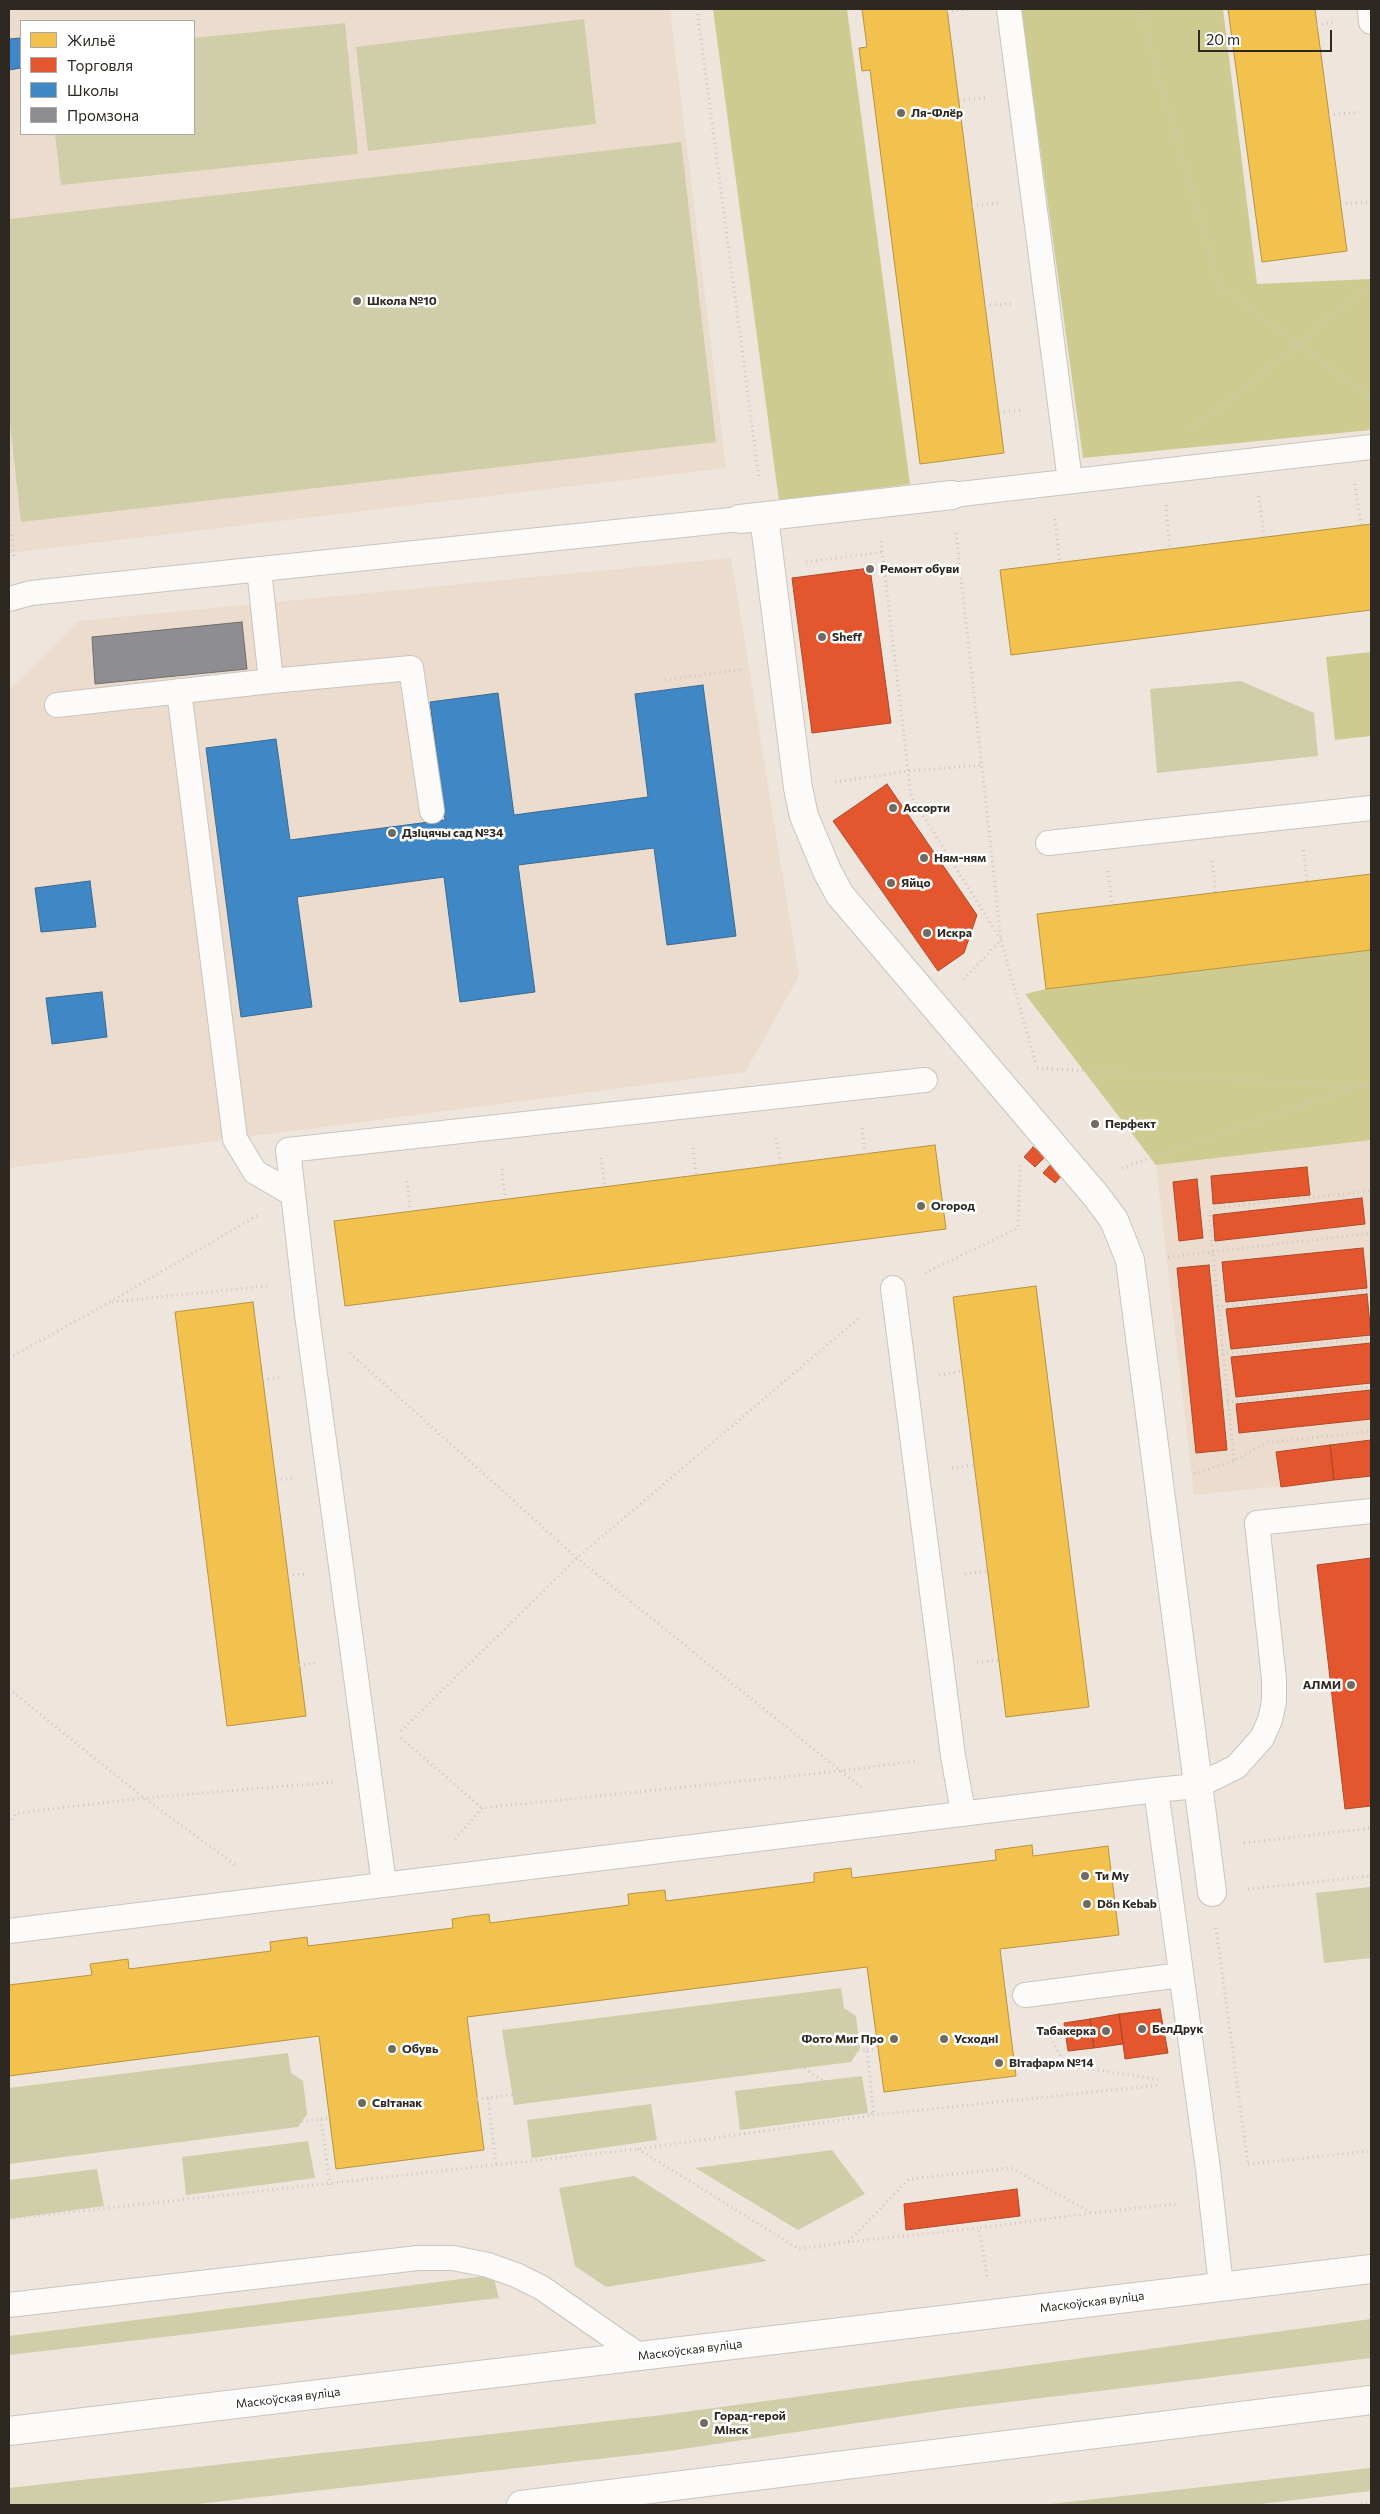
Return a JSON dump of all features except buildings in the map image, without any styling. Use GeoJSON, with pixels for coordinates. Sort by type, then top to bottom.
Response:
{"type":"FeatureCollection","features":[{"type":"Feature","properties":{"kind":"main road"},"geometry":{"type":"LineString","coordinates":[[952,495],[752,518],[771,567],[798,788],[804,816],[814,845],[840,895],[1114,1220],[1130,1260],[1212,1892]]}},
{"type":"Feature","properties":{"kind":"main road","name":"Маскоўская вуліца"},"geometry":{"type":"LineString","coordinates":[[9,2431],[1371,2269]]}},
{"type":"Feature","properties":{"kind":"main road"},"geometry":{"type":"LineString","coordinates":[[521,2505],[1371,2400]]}},
{"type":"Feature","properties":{"kind":"lane"},"geometry":{"type":"LineString","coordinates":[[1009,9],[1070,481]]}},
{"type":"Feature","properties":{"kind":"lane"},"geometry":{"type":"LineString","coordinates":[[1370,9],[1371,22]]}},
{"type":"Feature","properties":{"kind":"lane"},"geometry":{"type":"LineString","coordinates":[[952,495],[1371,447]]}},
{"type":"Feature","properties":{"kind":"lane"},"geometry":{"type":"LineString","coordinates":[[9,599],[31,593],[752,518]]}},
{"type":"Feature","properties":{"kind":"lane"},"geometry":{"type":"LineString","coordinates":[[259,569],[271,681]]}},
{"type":"Feature","properties":{"kind":"lane"},"geometry":{"type":"LineString","coordinates":[[57,704],[411,668],[432,811]]}},
{"type":"Feature","properties":{"kind":"lane"},"geometry":{"type":"LineString","coordinates":[[179,691],[236,1139],[255,1172],[292,1194]]}},
{"type":"Feature","properties":{"kind":"lane"},"geometry":{"type":"LineString","coordinates":[[1048,844],[1371,808]]}},
{"type":"Feature","properties":{"kind":"lane"},"geometry":{"type":"LineString","coordinates":[[384,1884],[307,1315],[288,1150],[925,1080]]}},
{"type":"Feature","properties":{"kind":"lane"},"geometry":{"type":"LineString","coordinates":[[893,1288],[954,1756],[963,1812]]}},
{"type":"Feature","properties":{"kind":"lane"},"geometry":{"type":"LineString","coordinates":[[9,1930],[963,1812],[1198,1786],[1236,1767],[1262,1738],[1270,1720],[1274,1701],[1274,1679],[1257,1523],[1371,1511]]}},
{"type":"Feature","properties":{"kind":"lane"},"geometry":{"type":"LineString","coordinates":[[1156,1790],[1208,2169],[1221,2286]]}},
{"type":"Feature","properties":{"kind":"lane"},"geometry":{"type":"LineString","coordinates":[[1025,1995],[1181,1975]]}},
{"type":"Feature","properties":{"kind":"lane"},"geometry":{"type":"LineString","coordinates":[[9,2305],[418,2258],[453,2258],[488,2264],[516,2274],[542,2288],[640,2356]]}},
{"type":"Feature","properties":{"kind":"path"},"geometry":{"type":"LineString","coordinates":[[697,9],[752,518]]}},
{"type":"Feature","properties":{"kind":"path"},"geometry":{"type":"LineString","coordinates":[[947,11],[970,9]]}},
{"type":"Feature","properties":{"kind":"path"},"geometry":{"type":"LineString","coordinates":[[1139,9],[1220,287],[1371,398]]}},
{"type":"Feature","properties":{"kind":"path"},"geometry":{"type":"LineString","coordinates":[[1317,25],[1346,20]]}},
{"type":"Feature","properties":{"kind":"path"},"geometry":{"type":"LineString","coordinates":[[959,100],[985,98]]}},
{"type":"Feature","properties":{"kind":"path"},"geometry":{"type":"LineString","coordinates":[[1329,115],[1359,112]]}},
{"type":"Feature","properties":{"kind":"path"},"geometry":{"type":"LineString","coordinates":[[1341,204],[1371,202]]}},
{"type":"Feature","properties":{"kind":"path"},"geometry":{"type":"LineString","coordinates":[[972,206],[999,203]]}},
{"type":"Feature","properties":{"kind":"path"},"geometry":{"type":"LineString","coordinates":[[1185,436],[1371,285]]}},
{"type":"Feature","properties":{"kind":"path"},"geometry":{"type":"LineString","coordinates":[[985,305],[1011,304]]}},
{"type":"Feature","properties":{"kind":"path"},"geometry":{"type":"LineString","coordinates":[[998,412],[1024,410]]}},
{"type":"Feature","properties":{"kind":"path"},"geometry":{"type":"LineString","coordinates":[[1354,481],[1361,525]]}},
{"type":"Feature","properties":{"kind":"path"},"geometry":{"type":"LineString","coordinates":[[1259,492],[1264,537]]}},
{"type":"Feature","properties":{"kind":"path"},"geometry":{"type":"LineString","coordinates":[[482,1808],[397,1735],[577,1558],[893,1288],[1018,1228],[1022,1110],[1037,1068],[1001,940],[952,495]]}},
{"type":"Feature","properties":{"kind":"path"},"geometry":{"type":"LineString","coordinates":[[1166,503],[1170,549]]}},
{"type":"Feature","properties":{"kind":"path"},"geometry":{"type":"LineString","coordinates":[[877,504],[911,796],[1001,940]]}},
{"type":"Feature","properties":{"kind":"path"},"geometry":{"type":"LineString","coordinates":[[1055,516],[1060,563]]}},
{"type":"Feature","properties":{"kind":"path"},"geometry":{"type":"LineString","coordinates":[[771,567],[882,552]]}},
{"type":"Feature","properties":{"kind":"path"},"geometry":{"type":"LineString","coordinates":[[665,680],[782,665]]}},
{"type":"Feature","properties":{"kind":"path"},"geometry":{"type":"LineString","coordinates":[[798,788],[908,771],[983,765]]}},
{"type":"Feature","properties":{"kind":"path"},"geometry":{"type":"LineString","coordinates":[[1302,844],[1307,882]]}},
{"type":"Feature","properties":{"kind":"path"},"geometry":{"type":"LineString","coordinates":[[1211,853],[1216,893]]}},
{"type":"Feature","properties":{"kind":"path"},"geometry":{"type":"LineString","coordinates":[[1107,864],[1112,905]]}},
{"type":"Feature","properties":{"kind":"path"},"geometry":{"type":"LineString","coordinates":[[935,1007],[1001,940]]}},
{"type":"Feature","properties":{"kind":"path"},"geometry":{"type":"LineString","coordinates":[[1028,1063],[1037,1068],[1371,1087]]}},
{"type":"Feature","properties":{"kind":"path"},"geometry":{"type":"LineString","coordinates":[[1083,1181],[1356,1086]]}},
{"type":"Feature","properties":{"kind":"path"},"geometry":{"type":"LineString","coordinates":[[862,1128],[864,1154]]}},
{"type":"Feature","properties":{"kind":"path"},"geometry":{"type":"LineString","coordinates":[[776,1138],[781,1164]]}},
{"type":"Feature","properties":{"kind":"path"},"geometry":{"type":"LineString","coordinates":[[693,1148],[696,1175]]}},
{"type":"Feature","properties":{"kind":"path"},"geometry":{"type":"LineString","coordinates":[[601,1158],[605,1186]]}},
{"type":"Feature","properties":{"kind":"path"},"geometry":{"type":"LineString","coordinates":[[502,1169],[506,1200]]}},
{"type":"Feature","properties":{"kind":"path"},"geometry":{"type":"LineString","coordinates":[[407,1181],[410,1211]]}},
{"type":"Feature","properties":{"kind":"path"},"geometry":{"type":"LineString","coordinates":[[1234,1460],[1211,1252],[1208,1217],[1211,1210],[1371,1190]]}},
{"type":"Feature","properties":{"kind":"path"},"geometry":{"type":"LineString","coordinates":[[9,1358],[110,1302],[292,1194]]}},
{"type":"Feature","properties":{"kind":"path"},"geometry":{"type":"LineString","coordinates":[[1130,1260],[1371,1234]]}},
{"type":"Feature","properties":{"kind":"path"},"geometry":{"type":"LineString","coordinates":[[110,1302],[283,1284],[307,1315],[577,1558],[903,1820]]}},
{"type":"Feature","properties":{"kind":"path"},"geometry":{"type":"LineString","coordinates":[[1217,1307],[1371,1290]]}},
{"type":"Feature","properties":{"kind":"path"},"geometry":{"type":"LineString","coordinates":[[1222,1354],[1371,1338]]}},
{"type":"Feature","properties":{"kind":"path"},"geometry":{"type":"LineString","coordinates":[[934,1376],[962,1371]]}},
{"type":"Feature","properties":{"kind":"path"},"geometry":{"type":"LineString","coordinates":[[1227,1402],[1371,1387]]}},
{"type":"Feature","properties":{"kind":"path"},"geometry":{"type":"LineString","coordinates":[[1158,1480],[1192,1475],[1234,1460],[1266,1443],[1371,1431]]}},
{"type":"Feature","properties":{"kind":"path"},"geometry":{"type":"LineString","coordinates":[[945,1468],[974,1465]]}},
{"type":"Feature","properties":{"kind":"path"},"geometry":{"type":"LineString","coordinates":[[958,1575],[987,1571]]}},
{"type":"Feature","properties":{"kind":"path"},"geometry":{"type":"LineString","coordinates":[[969,1663],[999,1660]]}},
{"type":"Feature","properties":{"kind":"path"},"geometry":{"type":"LineString","coordinates":[[9,1689],[144,1798],[238,1867]]}},
{"type":"Feature","properties":{"kind":"path"},"geometry":{"type":"LineString","coordinates":[[454,1840],[482,1808],[840,1771],[954,1756]]}},
{"type":"Feature","properties":{"kind":"path"},"geometry":{"type":"LineString","coordinates":[[9,1824],[16,1813],[144,1798],[351,1781],[368,1763]]}},
{"type":"Feature","properties":{"kind":"path"},"geometry":{"type":"LineString","coordinates":[[1206,1848],[1371,1828]]}},
{"type":"Feature","properties":{"kind":"path"},"geometry":{"type":"LineString","coordinates":[[1248,2164],[1212,1892],[1371,1876]]}},
{"type":"Feature","properties":{"kind":"path"},"geometry":{"type":"LineString","coordinates":[[1037,2029],[1046,2028],[1065,2065],[1162,2080]]}},
{"type":"Feature","properties":{"kind":"path"},"geometry":{"type":"LineString","coordinates":[[478,2099],[867,2050],[878,2047]]}},
{"type":"Feature","properties":{"kind":"path"},"geometry":{"type":"LineString","coordinates":[[867,2050],[874,2115]]}},
{"type":"Feature","properties":{"kind":"path"},"geometry":{"type":"LineString","coordinates":[[791,2059],[874,2115]]}},
{"type":"Feature","properties":{"kind":"path"},"geometry":{"type":"LineString","coordinates":[[9,2219],[330,2185],[496,2164],[638,2150],[874,2115],[1162,2085]]}},
{"type":"Feature","properties":{"kind":"path"},"geometry":{"type":"LineString","coordinates":[[488,2098],[496,2164]]}},
{"type":"Feature","properties":{"kind":"path"},"geometry":{"type":"LineString","coordinates":[[9,2159],[330,2118]]}},
{"type":"Feature","properties":{"kind":"path"},"geometry":{"type":"LineString","coordinates":[[321,2119],[330,2185]]}},
{"type":"Feature","properties":{"kind":"path"},"geometry":{"type":"LineString","coordinates":[[638,2150],[799,2250],[848,2242],[1178,2204]]}},
{"type":"Feature","properties":{"kind":"path"},"geometry":{"type":"LineString","coordinates":[[1208,2169],[1371,2150]]}},
{"type":"Feature","properties":{"kind":"path"},"geometry":{"type":"LineString","coordinates":[[848,2242],[909,2180],[918,2178],[1011,2168],[1092,2213]]}},
{"type":"Feature","properties":{"kind":"path"},"geometry":{"type":"LineString","coordinates":[[979,2228],[993,2314]]}},
{"type":"Feature","properties":{"kind":"path"},"geometry":{"type":"LineString","coordinates":[[1356,2505],[1371,2504]]}},
{"type":"Feature","properties":{"kind":"shaded area","name":"Школа №10"},"geometry":{"type":"Polygon","coordinates":[[[9,9],[670,9],[726,468],[9,553],[9,9]]]}},
{"type":"Feature","properties":{"kind":"shaded area"},"geometry":{"type":"Polygon","coordinates":[[[713,9],[847,9],[910,484],[779,501],[713,9]]]}},
{"type":"Feature","properties":{"kind":"shaded area"},"geometry":{"type":"Polygon","coordinates":[[[1021,9],[1223,9],[1257,284],[1371,279],[1371,430],[1083,458],[1021,9]]]}},
{"type":"Feature","properties":{"kind":"shaded area"},"geometry":{"type":"Polygon","coordinates":[[[584,19],[596,124],[368,151],[356,47],[584,19]]]}},
{"type":"Feature","properties":{"kind":"shaded area"},"geometry":{"type":"Polygon","coordinates":[[[345,23],[358,154],[61,185],[55,135],[195,135],[195,38],[345,23]]]}},
{"type":"Feature","properties":{"kind":"shaded area","name":"Школа №10"},"geometry":{"type":"Polygon","coordinates":[[[681,142],[716,442],[21,522],[9,414],[9,219],[681,142]]]}},
{"type":"Feature","properties":{"kind":"shaded area","name":"Дзіцячы сад №34"},"geometry":{"type":"Polygon","coordinates":[[[731,558],[799,976],[745,1072],[9,1168],[9,690],[78,621],[731,558]]]}},
{"type":"Feature","properties":{"kind":"shaded area"},"geometry":{"type":"Polygon","coordinates":[[[1371,652],[1371,736],[1335,740],[1326,657],[1371,652]]]}},
{"type":"Feature","properties":{"kind":"shaded area"},"geometry":{"type":"Polygon","coordinates":[[[1241,681],[1314,713],[1318,756],[1157,773],[1150,689],[1241,681]]]}},
{"type":"Feature","properties":{"kind":"shaded area"},"geometry":{"type":"Polygon","coordinates":[[[1371,950],[1371,1140],[1156,1165],[1025,994],[1046,989],[1371,950]]]}},
{"type":"Feature","properties":{"kind":"shaded area"},"geometry":{"type":"Polygon","coordinates":[[[1371,1140],[1371,1477],[1194,1495],[1156,1165],[1371,1140]]]}},
{"type":"Feature","properties":{"kind":"shaded area"},"geometry":{"type":"Polygon","coordinates":[[[1370,1887],[1371,1958],[1324,1963],[1316,1893],[1370,1887]]]}},
{"type":"Feature","properties":{"kind":"shaded area"},"geometry":{"type":"Polygon","coordinates":[[[841,1988],[844,2008],[856,2016],[860,2048],[851,2062],[514,2105],[502,2030],[841,1988]]]}},
{"type":"Feature","properties":{"kind":"shaded area"},"geometry":{"type":"Polygon","coordinates":[[[288,2053],[291,2073],[303,2081],[307,2114],[298,2127],[9,2164],[9,2088],[288,2053]]]}},
{"type":"Feature","properties":{"kind":"shaded area"},"geometry":{"type":"Polygon","coordinates":[[[862,2076],[868,2113],[740,2130],[735,2091],[862,2076]]]}},
{"type":"Feature","properties":{"kind":"shaded area"},"geometry":{"type":"Polygon","coordinates":[[[651,2104],[657,2140],[532,2158],[527,2120],[651,2104]]]}},
{"type":"Feature","properties":{"kind":"shaded area"},"geometry":{"type":"Polygon","coordinates":[[[308,2141],[315,2178],[186,2195],[182,2157],[308,2141]]]}},
{"type":"Feature","properties":{"kind":"shaded area"},"geometry":{"type":"Polygon","coordinates":[[[832,2150],[865,2194],[798,2230],[695,2168],[832,2150]]]}},
{"type":"Feature","properties":{"kind":"shaded area"},"geometry":{"type":"Polygon","coordinates":[[[97,2169],[104,2206],[9,2219],[9,2180],[97,2169]]]}},
{"type":"Feature","properties":{"kind":"shaded area"},"geometry":{"type":"Polygon","coordinates":[[[634,2176],[767,2261],[606,2287],[575,2266],[559,2188],[634,2176]]]}},
{"type":"Feature","properties":{"kind":"shaded area"},"geometry":{"type":"Polygon","coordinates":[[[493,2275],[499,2298],[9,2355],[9,2336],[493,2275]]]}},
{"type":"Feature","properties":{"kind":"shaded area"},"geometry":{"type":"Polygon","coordinates":[[[1371,2319],[1371,2358],[951,2409],[669,2451],[189,2505],[9,2505],[9,2488],[662,2415],[1371,2319]]]}},
{"type":"Feature","properties":{"kind":"shaded area"},"geometry":{"type":"Polygon","coordinates":[[[1371,2468],[1371,2491],[1252,2505],[1042,2505],[1371,2468]]]}},
{"type":"Feature","properties":{"kind":"place","name":"Ля-Флёр"},"geometry":{"type":"Point","coordinates":[901,113]}},
{"type":"Feature","properties":{"kind":"place","name":"Школа №10"},"geometry":{"type":"Point","coordinates":[357,301]}},
{"type":"Feature","properties":{"kind":"place","name":"Ремонт обуви"},"geometry":{"type":"Point","coordinates":[870,569]}},
{"type":"Feature","properties":{"kind":"place","name":"Sheff"},"geometry":{"type":"Point","coordinates":[822,637]}},
{"type":"Feature","properties":{"kind":"place","name":"Ассорти"},"geometry":{"type":"Point","coordinates":[893,808]}},
{"type":"Feature","properties":{"kind":"place","name":"Дзіцячы сад №34"},"geometry":{"type":"Point","coordinates":[392,833]}},
{"type":"Feature","properties":{"kind":"place","name":"Ням-ням"},"geometry":{"type":"Point","coordinates":[924,858]}},
{"type":"Feature","properties":{"kind":"place","name":"Яйцо"},"geometry":{"type":"Point","coordinates":[891,883]}},
{"type":"Feature","properties":{"kind":"place","name":"Искра"},"geometry":{"type":"Point","coordinates":[927,933]}},
{"type":"Feature","properties":{"kind":"place","name":"Перфект"},"geometry":{"type":"Point","coordinates":[1095,1124]}},
{"type":"Feature","properties":{"kind":"place","name":"Огород"},"geometry":{"type":"Point","coordinates":[921,1206]}},
{"type":"Feature","properties":{"kind":"place","name":"АЛМИ"},"geometry":{"type":"Point","coordinates":[1351,1685]}},
{"type":"Feature","properties":{"kind":"place","name":"Ти Му"},"geometry":{"type":"Point","coordinates":[1085,1876]}},
{"type":"Feature","properties":{"kind":"place","name":"Dön Kebab"},"geometry":{"type":"Point","coordinates":[1087,1904]}},
{"type":"Feature","properties":{"kind":"place","name":"БелДрук"},"geometry":{"type":"Point","coordinates":[1142,2029]}},
{"type":"Feature","properties":{"kind":"place","name":"Табакерка"},"geometry":{"type":"Point","coordinates":[1106,2031]}},
{"type":"Feature","properties":{"kind":"place","name":"Фото Миг Про"},"geometry":{"type":"Point","coordinates":[894,2039]}},
{"type":"Feature","properties":{"kind":"place","name":"Усходні"},"geometry":{"type":"Point","coordinates":[944,2039]}},
{"type":"Feature","properties":{"kind":"place","name":"Обувь"},"geometry":{"type":"Point","coordinates":[392,2049]}},
{"type":"Feature","properties":{"kind":"place","name":"Вітафарм №14"},"geometry":{"type":"Point","coordinates":[999,2063]}},
{"type":"Feature","properties":{"kind":"place","name":"Світанак"},"geometry":{"type":"Point","coordinates":[362,2103]}},
{"type":"Feature","properties":{"kind":"place","name":"Горад-герой Мінск"},"geometry":{"type":"Point","coordinates":[704,2423]}}]}
